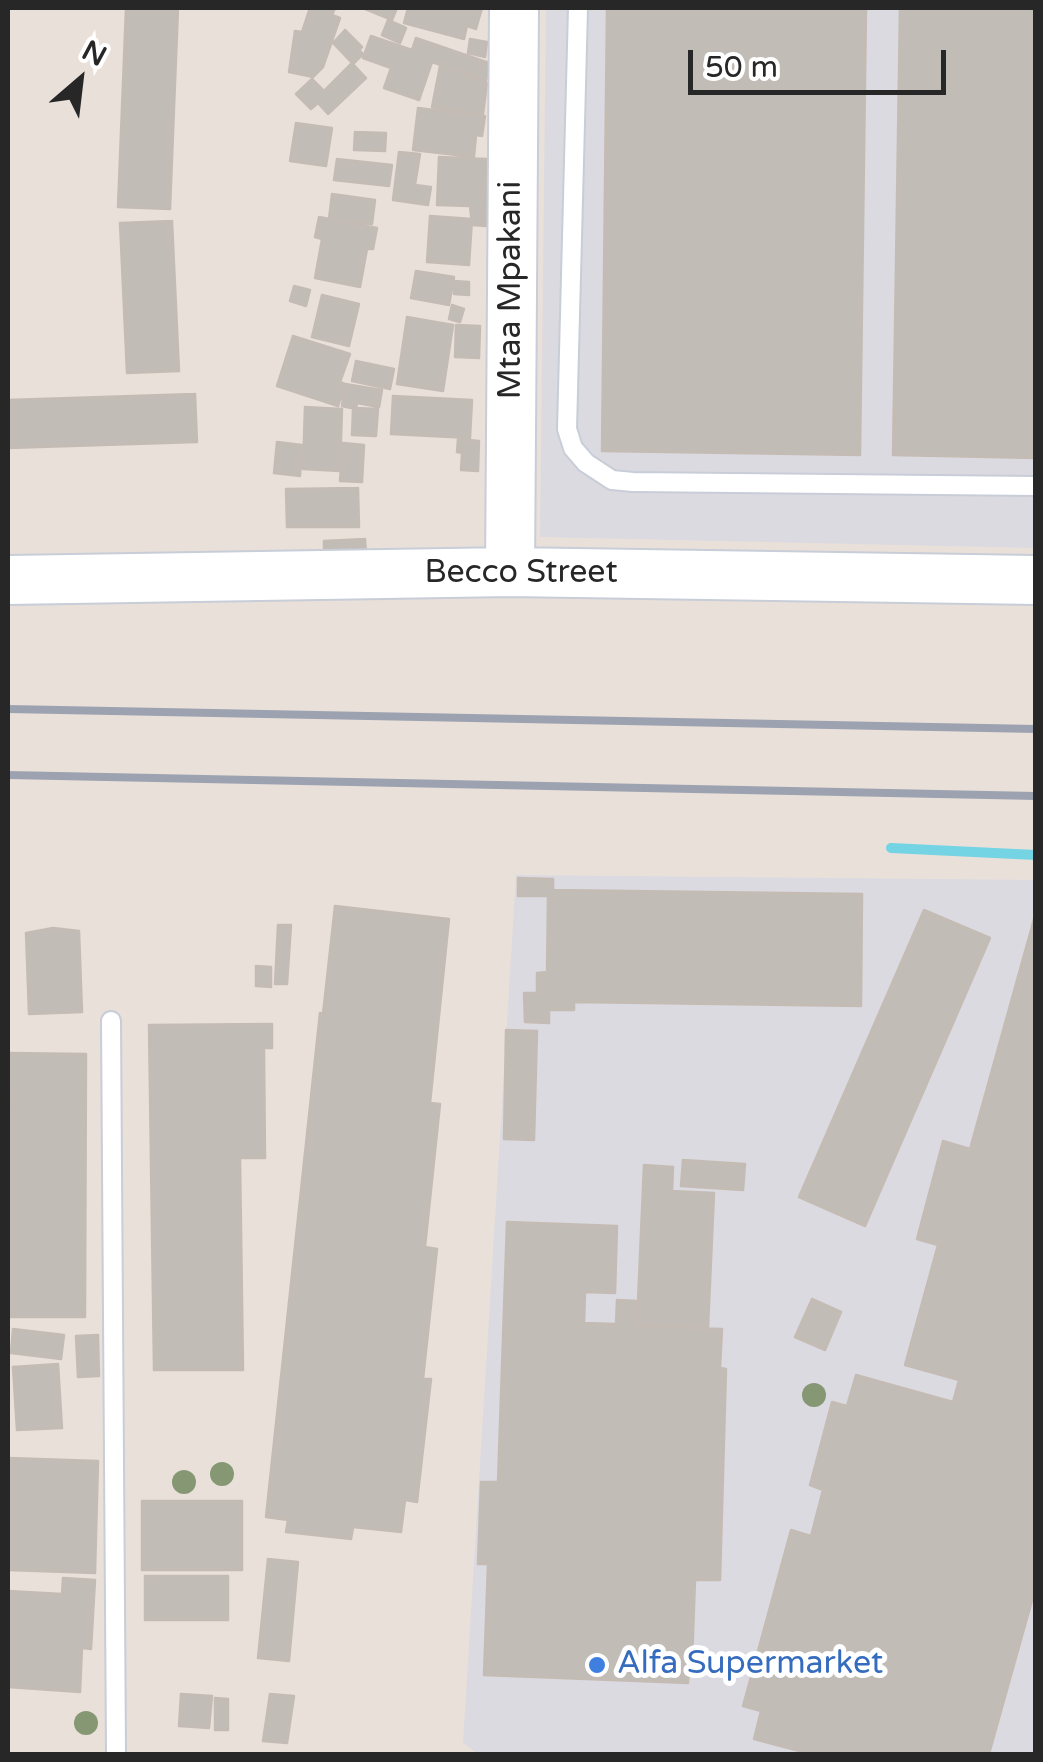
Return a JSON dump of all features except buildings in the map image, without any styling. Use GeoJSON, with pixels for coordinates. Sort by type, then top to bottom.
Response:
{"type":"FeatureCollection","features":[{"type":"Feature","properties":{"kind":"street","name":"Mtaa Mpakani"},"geometry":{"type":"LineString","coordinates":[[510,572],[514,8]]}},
{"type":"Feature","properties":{"kind":"street","name":"Becco Street"},"geometry":{"type":"LineString","coordinates":[[8,580],[510,572],[1036,580]]}},
{"type":"Feature","properties":{"kind":"lane"},"geometry":{"type":"LineString","coordinates":[[578,8],[568,429],[573,448],[586,462],[612,480],[632,482],[1036,486]]}},
{"type":"Feature","properties":{"kind":"lane"},"geometry":{"type":"LineString","coordinates":[[111,1022],[116,1754]]}},
{"type":"Feature","properties":{"kind":"shaded area"},"geometry":{"type":"Polygon","coordinates":[[[546,8],[1035,8],[1035,548],[540,537],[546,8]]]}},
{"type":"Feature","properties":{"kind":"shaded area"},"geometry":{"type":"Polygon","coordinates":[[[516,875],[1035,880],[1035,1754],[478,1754],[463,1743],[516,875]]]}},
{"type":"Feature","properties":{"kind":"waterway"},"geometry":{"type":"LineString","coordinates":[[891,848],[1036,855]]}},
{"type":"Feature","properties":{"kind":"railway"},"geometry":{"type":"LineString","coordinates":[[8,709],[1036,729]]}},
{"type":"Feature","properties":{"kind":"railway"},"geometry":{"type":"LineString","coordinates":[[8,775],[1036,796]]}},
{"type":"Feature","properties":{"kind":"place","name":"Alfa Supermarket"},"geometry":{"type":"Point","coordinates":[597,1665]}}]}
